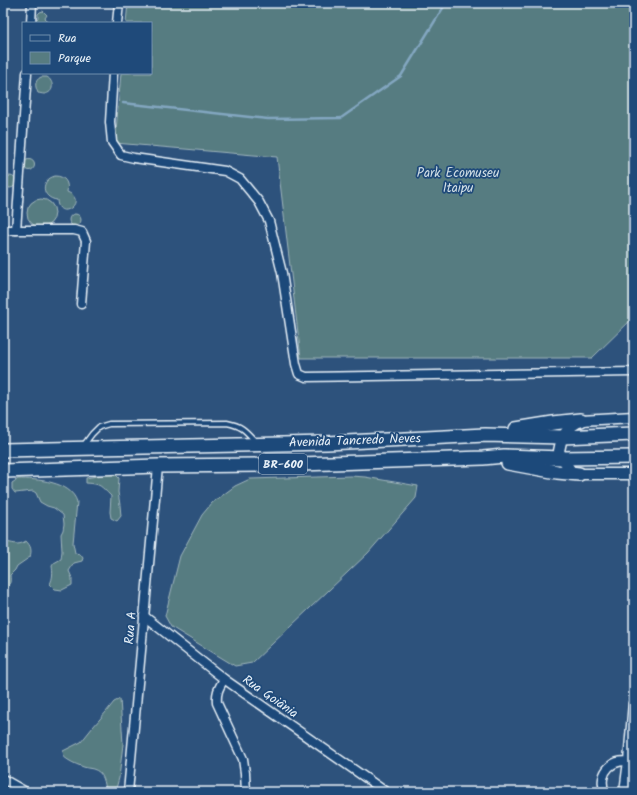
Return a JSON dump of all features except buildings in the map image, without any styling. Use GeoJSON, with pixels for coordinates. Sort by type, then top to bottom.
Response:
{"type":"FeatureCollection","features":[{"type":"Feature","properties":{"kind":"main road"},"geometry":{"type":"LineString","coordinates":[[485,435],[553,423],[581,420]]}},
{"type":"Feature","properties":{"kind":"main road","name":"Avenida Tancredo Neves"},"geometry":{"type":"LineString","coordinates":[[3,450],[327,443],[485,435],[562,437],[634,434]]}},
{"type":"Feature","properties":{"kind":"main road","name":"Avenida Tancredo Neves"},"geometry":{"type":"LineString","coordinates":[[3,471],[158,466],[270,465],[504,456],[562,458],[634,457]]}},
{"type":"Feature","properties":{"kind":"main road"},"geometry":{"type":"LineString","coordinates":[[483,458],[557,472],[579,474]]}},
{"type":"Feature","properties":{"kind":"street"},"geometry":{"type":"LineString","coordinates":[[31,22],[32,3]]}},
{"type":"Feature","properties":{"kind":"street"},"geometry":{"type":"LineString","coordinates":[[117,22],[119,3]]}},
{"type":"Feature","properties":{"kind":"street"},"geometry":{"type":"LineString","coordinates":[[16,230],[27,74]]}},
{"type":"Feature","properties":{"kind":"street"},"geometry":{"type":"LineString","coordinates":[[114,74],[110,122],[112,142],[121,155],[225,171],[240,178],[259,202],[269,221],[282,273],[296,364],[299,374],[306,378],[634,372]]}},
{"type":"Feature","properties":{"kind":"street"},"geometry":{"type":"LineString","coordinates":[[3,230],[74,230],[82,232],[86,241],[82,304]]}},
{"type":"Feature","properties":{"kind":"street"},"geometry":{"type":"LineString","coordinates":[[633,475],[579,474],[571,471],[559,451],[562,437],[569,428],[581,420],[634,417]]}},
{"type":"Feature","properties":{"kind":"street","name":"Rua A"},"geometry":{"type":"LineString","coordinates":[[128,792],[158,466]]}},
{"type":"Feature","properties":{"kind":"street","name":"Rua Goiânia"},"geometry":{"type":"LineString","coordinates":[[144,616],[224,679],[386,792]]}},
{"type":"Feature","properties":{"kind":"street"},"geometry":{"type":"LineString","coordinates":[[224,679],[216,695],[216,703],[242,759],[245,773],[246,792]]}},
{"type":"Feature","properties":{"kind":"street"},"geometry":{"type":"LineString","coordinates":[[625,792],[631,763],[634,702]]}},
{"type":"Feature","properties":{"kind":"street"},"geometry":{"type":"LineString","coordinates":[[606,792],[603,786],[603,780],[606,771],[613,764],[618,762],[622,761],[631,763]]}},
{"type":"Feature","properties":{"kind":"street"},"geometry":{"type":"LineString","coordinates":[[3,779],[26,792]]}},
{"type":"Feature","properties":{"kind":"lane"},"geometry":{"type":"LineString","coordinates":[[82,448],[92,434],[100,427],[110,424],[227,423],[236,425],[245,430],[257,444]]}},
{"type":"Feature","properties":{"kind":"green space","name":"Park Ecomuseu Itaipu"},"geometry":{"type":"Polygon","coordinates":[[[128,3],[634,3],[634,317],[592,358],[301,358],[277,157],[115,143],[121,74],[152,74],[152,22],[126,22],[128,3]]]}},
{"type":"Feature","properties":{"kind":"green space"},"geometry":{"type":"Polygon","coordinates":[[[43,11],[47,15],[45,18],[47,20],[46,22],[34,22],[38,18],[38,14],[43,11]]]}},
{"type":"Feature","properties":{"kind":"green space"},"geometry":{"type":"Polygon","coordinates":[[[41,77],[47,77],[51,81],[52,89],[48,93],[38,93],[36,84],[37,80],[41,77]]]}},
{"type":"Feature","properties":{"kind":"green space"},"geometry":{"type":"Polygon","coordinates":[[[29,159],[33,161],[35,165],[33,169],[29,171],[25,169],[23,165],[25,161],[29,159]]]}},
{"type":"Feature","properties":{"kind":"green space"},"geometry":{"type":"Polygon","coordinates":[[[10,176],[14,178],[16,182],[14,186],[10,188],[6,186],[4,182],[6,178],[10,176]]]}},
{"type":"Feature","properties":{"kind":"green space"},"geometry":{"type":"Polygon","coordinates":[[[55,176],[61,177],[66,181],[67,192],[73,196],[75,200],[74,205],[67,210],[62,210],[59,207],[57,200],[52,199],[45,193],[44,189],[47,181],[55,176]]]}},
{"type":"Feature","properties":{"kind":"green space"},"geometry":{"type":"Polygon","coordinates":[[[41,199],[51,203],[55,213],[51,223],[41,227],[31,223],[27,213],[31,203],[41,199]]]}},
{"type":"Feature","properties":{"kind":"green space"},"geometry":{"type":"Polygon","coordinates":[[[77,214],[80,215],[80,225],[73,226],[70,225],[69,218],[70,215],[77,214]]]}},
{"type":"Feature","properties":{"kind":"green space"},"geometry":{"type":"Polygon","coordinates":[[[115,474],[119,478],[118,492],[121,516],[117,521],[111,518],[111,496],[100,486],[86,483],[86,478],[115,474]]]}},
{"type":"Feature","properties":{"kind":"green space"},"geometry":{"type":"Polygon","coordinates":[[[3,476],[7,476],[3,518],[3,476]]]}},
{"type":"Feature","properties":{"kind":"green space"},"geometry":{"type":"Polygon","coordinates":[[[351,476],[418,486],[416,498],[368,553],[252,663],[235,666],[171,627],[165,616],[180,556],[202,515],[212,503],[235,486],[250,479],[351,476]]]}},
{"type":"Feature","properties":{"kind":"green space"},"geometry":{"type":"Polygon","coordinates":[[[18,479],[43,481],[60,485],[73,495],[77,502],[73,543],[75,553],[80,554],[83,558],[82,561],[74,563],[69,571],[72,578],[72,585],[62,590],[55,589],[50,584],[52,580],[52,566],[61,559],[61,534],[64,524],[63,515],[54,508],[40,502],[36,493],[33,491],[15,493],[12,489],[12,483],[18,479]]]}},
{"type":"Feature","properties":{"kind":"green space"},"geometry":{"type":"Polygon","coordinates":[[[26,541],[31,548],[30,557],[17,566],[10,575],[9,586],[3,591],[3,542],[17,544],[26,541]]]}},
{"type":"Feature","properties":{"kind":"green space"},"geometry":{"type":"Polygon","coordinates":[[[120,699],[123,744],[119,778],[115,792],[106,792],[102,775],[97,770],[82,767],[70,761],[64,757],[63,751],[81,742],[114,702],[120,699]]]}},
{"type":"Feature","properties":{"kind":"waterway"},"geometry":{"type":"LineString","coordinates":[[123,103],[268,119],[341,118],[401,76],[446,3]]}}]}
